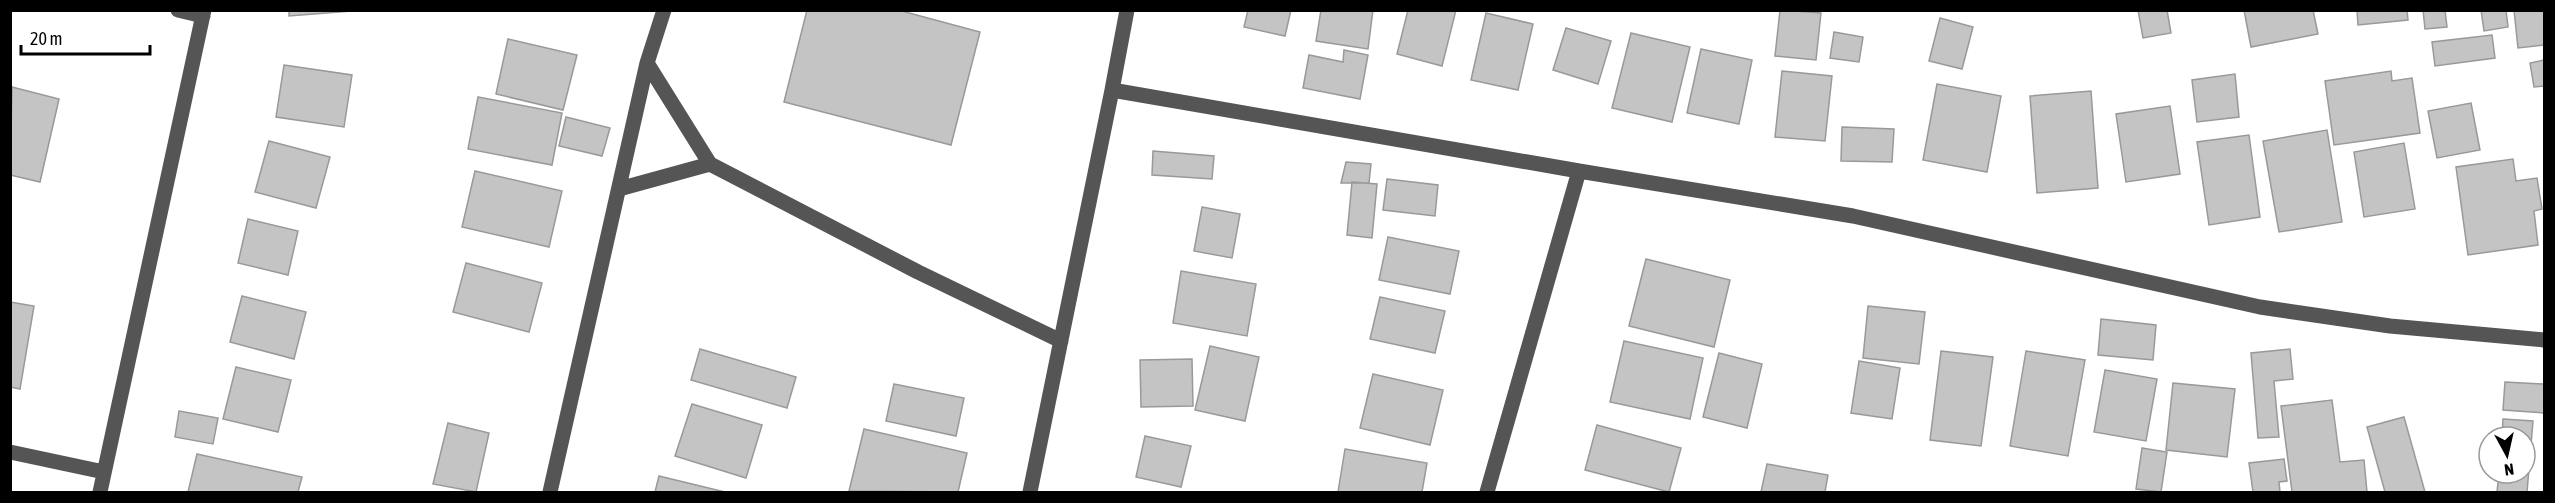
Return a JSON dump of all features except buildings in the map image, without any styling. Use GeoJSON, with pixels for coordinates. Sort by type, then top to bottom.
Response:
{"type":"FeatureCollection","features":[{"type":"Feature","properties":{"kind":"street"},"geometry":{"type":"LineString","coordinates":[[100,492],[204,13],[178,10]]}},
{"type":"Feature","properties":{"kind":"street"},"geometry":{"type":"LineString","coordinates":[[550,492],[647,63],[664,10]]}},
{"type":"Feature","properties":{"kind":"street"},"geometry":{"type":"LineString","coordinates":[[1030,492],[1127,10]]}},
{"type":"Feature","properties":{"kind":"street"},"geometry":{"type":"LineString","coordinates":[[647,63],[710,164],[918,272],[1061,341]]}},
{"type":"Feature","properties":{"kind":"street"},"geometry":{"type":"LineString","coordinates":[[1112,90],[1853,216],[2260,307],[2390,326],[2544,340]]}},
{"type":"Feature","properties":{"kind":"street"},"geometry":{"type":"LineString","coordinates":[[619,189],[710,164]]}},
{"type":"Feature","properties":{"kind":"street"},"geometry":{"type":"LineString","coordinates":[[1487,492],[1580,171]]}},
{"type":"Feature","properties":{"kind":"street"},"geometry":{"type":"LineString","coordinates":[[10,452],[104,472]]}}]}
